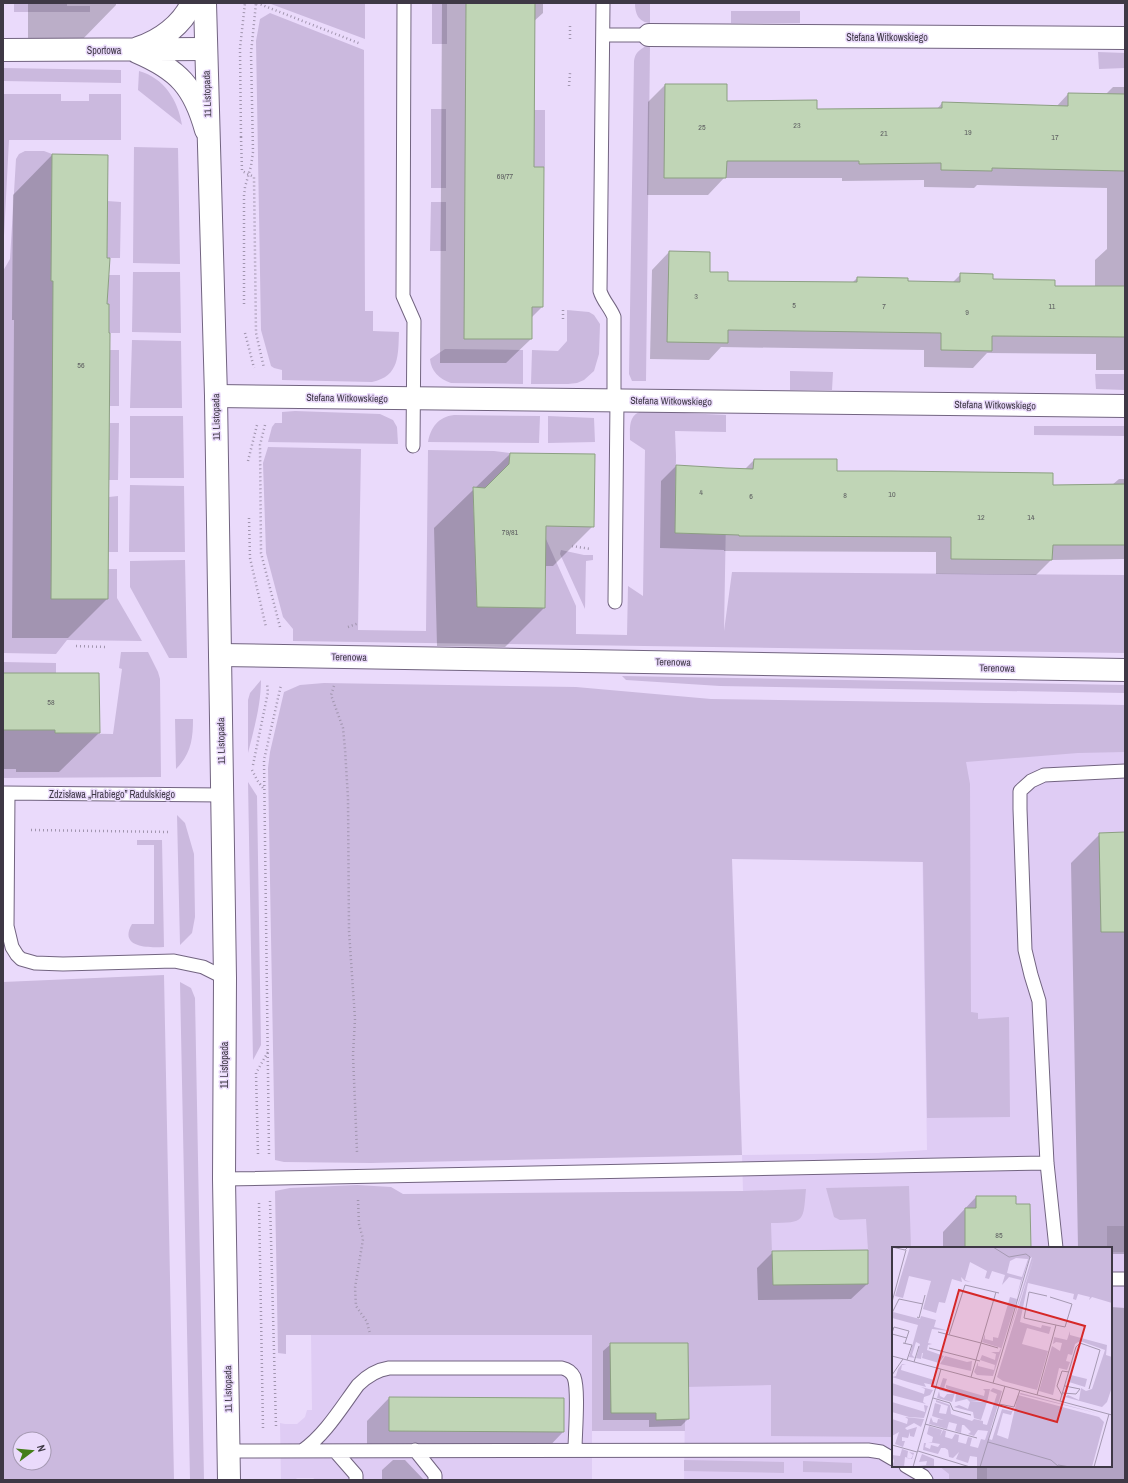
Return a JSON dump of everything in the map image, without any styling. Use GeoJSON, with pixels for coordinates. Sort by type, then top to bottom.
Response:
{"type":"FeatureCollection","features":[{"type":"Feature","properties":{"kind":"street"},"geometry":{"type":"LineString","coordinates":[[133,50],[147,45],[163,36],[175,26],[192,3]]}},
{"type":"Feature","properties":{"kind":"street","name":"11 Listopada"},"geometry":{"type":"LineString","coordinates":[[205,3],[216,396],[225,978],[224,1179],[229,1480]]}},
{"type":"Feature","properties":{"kind":"street","name":"Stefana Witkowskiego"},"geometry":{"type":"LineString","coordinates":[[649,35],[1125,38]]}},
{"type":"Feature","properties":{"kind":"street","name":"Sportowa"},"geometry":{"type":"LineString","coordinates":[[3,50],[206,49]]}},
{"type":"Feature","properties":{"kind":"street"},"geometry":{"type":"LineString","coordinates":[[133,50],[156,60],[176,73],[192,93],[201,111],[208,137]]}},
{"type":"Feature","properties":{"kind":"street","name":"Stefana Witkowskiego"},"geometry":{"type":"LineString","coordinates":[[216,396],[1125,406]]}},
{"type":"Feature","properties":{"kind":"street","name":"Terenowa"},"geometry":{"type":"LineString","coordinates":[[220,654],[1125,670]]}},
{"type":"Feature","properties":{"kind":"lane"},"geometry":{"type":"LineString","coordinates":[[404,3],[403,296],[414,321],[413,446]]}},
{"type":"Feature","properties":{"kind":"lane"},"geometry":{"type":"LineString","coordinates":[[603,3],[600,291],[602,298],[612,310],[614,317],[615,602]]}},
{"type":"Feature","properties":{"kind":"lane"},"geometry":{"type":"LineString","coordinates":[[602,35],[649,35]]}},
{"type":"Feature","properties":{"kind":"lane"},"geometry":{"type":"LineString","coordinates":[[1056,1247],[1047,1163],[1039,1000],[1025,950],[1020,791],[1031,781],[1044,775],[1125,771]]}},
{"type":"Feature","properties":{"kind":"lane"},"geometry":{"type":"LineString","coordinates":[[5,794],[8,829],[7,926],[12,947],[21,959],[35,963],[63,964],[174,961],[203,967],[225,978]]}},
{"type":"Feature","properties":{"kind":"lane","name":"Zdzisława „Hrabiego” Radulskiego"},"geometry":{"type":"LineString","coordinates":[[5,794],[222,795]]}},
{"type":"Feature","properties":{"kind":"lane"},"geometry":{"type":"LineString","coordinates":[[224,1179],[264,1177],[1047,1163]]}},
{"type":"Feature","properties":{"kind":"lane"},"geometry":{"type":"LineString","coordinates":[[1112,1279],[1125,1279]]}},
{"type":"Feature","properties":{"kind":"lane"},"geometry":{"type":"LineString","coordinates":[[302,1451],[312,1444],[319,1436],[365,1378],[377,1371],[397,1368],[567,1369],[574,1376],[576,1389],[575,1450]]}},
{"type":"Feature","properties":{"kind":"lane"},"geometry":{"type":"LineString","coordinates":[[229,1452],[415,1450],[868,1450],[881,1452],[892,1458]]}},
{"type":"Feature","properties":{"kind":"lane"},"geometry":{"type":"LineString","coordinates":[[415,1450],[435,1475],[435,1480]]}},
{"type":"Feature","properties":{"kind":"lane"},"geometry":{"type":"LineString","coordinates":[[334,1451],[356,1475],[356,1480]]}},
{"type":"Feature","properties":{"kind":"lane"},"geometry":{"type":"LineString","coordinates":[[908,1467],[923,1476],[926,1480]]}},
{"type":"Feature","properties":{"kind":"path"},"geometry":{"type":"LineString","coordinates":[[245,3],[240,48],[242,171],[254,177],[256,333],[266,376],[267,418],[260,445],[261,553],[281,631],[282,681],[277,697],[264,760],[268,1052],[264,1177],[270,1451]]}},
{"type":"Feature","properties":{"kind":"path"},"geometry":{"type":"LineString","coordinates":[[257,3],[361,44]]}},
{"type":"Feature","properties":{"kind":"path"},"geometry":{"type":"LineString","coordinates":[[570,26],[570,39]]}},
{"type":"Feature","properties":{"kind":"path"},"geometry":{"type":"LineString","coordinates":[[569,86],[570,73]]}},
{"type":"Feature","properties":{"kind":"path"},"geometry":{"type":"LineString","coordinates":[[563,310],[563,319]]}},
{"type":"Feature","properties":{"kind":"path"},"geometry":{"type":"LineString","coordinates":[[572,546],[584,549],[594,549]]}},
{"type":"Feature","properties":{"kind":"path"},"geometry":{"type":"LineString","coordinates":[[76,646],[106,647]]}},
{"type":"Feature","properties":{"kind":"path"},"geometry":{"type":"LineString","coordinates":[[334,683],[331,695],[343,728],[348,798],[349,931],[354,1019],[353,1055],[356,1156]]}},
{"type":"Feature","properties":{"kind":"path"},"geometry":{"type":"LineString","coordinates":[[8,829],[170,832]]}},
{"type":"Feature","properties":{"kind":"path"},"geometry":{"type":"LineString","coordinates":[[268,1052],[256,1073],[264,1177],[270,1451]]}},
{"type":"Feature","properties":{"kind":"path"},"geometry":{"type":"LineString","coordinates":[[357,1193],[359,1224],[363,1239],[356,1288],[356,1306],[367,1322],[370,1334]]}},
{"type":"Feature","properties":{"kind":"shaded area"},"geometry":{"type":"Polygon","coordinates":[[[14,3],[67,3],[67,6],[90,6],[90,12],[14,12],[14,3]]]}},
{"type":"Feature","properties":{"kind":"shaded area"},"geometry":{"type":"Polygon","coordinates":[[[270,3],[365,3],[365,39],[271,4],[270,3]]]}},
{"type":"Feature","properties":{"kind":"shaded area"},"geometry":{"type":"Polygon","coordinates":[[[432,3],[447,3],[447,44],[432,44],[432,3]]]}},
{"type":"Feature","properties":{"kind":"shaded area"},"geometry":{"type":"Polygon","coordinates":[[[635,3],[650,3],[650,23],[640,19],[635,3]]]}},
{"type":"Feature","properties":{"kind":"shaded area"},"geometry":{"type":"Polygon","coordinates":[[[731,11],[800,11],[800,23],[731,23],[731,11]]]}},
{"type":"Feature","properties":{"kind":"shaded area"},"geometry":{"type":"Polygon","coordinates":[[[270,13],[364,50],[365,311],[373,311],[373,331],[399,332],[396,363],[393,370],[381,379],[372,382],[282,380],[282,370],[271,366],[261,330],[256,41],[260,19],[270,13]]]}},
{"type":"Feature","properties":{"kind":"shaded area"},"geometry":{"type":"Polygon","coordinates":[[[646,46],[650,46],[646,381],[632,381],[629,374],[634,61],[638,52],[646,46]]]}},
{"type":"Feature","properties":{"kind":"shaded area"},"geometry":{"type":"Polygon","coordinates":[[[1098,52],[1125,53],[1125,68],[1099,69],[1098,52]]]}},
{"type":"Feature","properties":{"kind":"shaded area"},"geometry":{"type":"Polygon","coordinates":[[[3,68],[121,70],[121,83],[3,81],[3,68]]]}},
{"type":"Feature","properties":{"kind":"shaded area"},"geometry":{"type":"Polygon","coordinates":[[[139,71],[156,79],[168,91],[177,107],[182,125],[138,90],[139,71]]]}},
{"type":"Feature","properties":{"kind":"shaded area"},"geometry":{"type":"Polygon","coordinates":[[[3,94],[61,94],[61,101],[89,101],[89,94],[121,94],[121,140],[9,140],[3,255],[3,94]]]}},
{"type":"Feature","properties":{"kind":"shaded area"},"geometry":{"type":"Polygon","coordinates":[[[431,109],[446,109],[446,188],[431,188],[431,109]]]}},
{"type":"Feature","properties":{"kind":"shaded area"},"geometry":{"type":"Polygon","coordinates":[[[534,110],[545,110],[545,167],[534,167],[534,110]]]}},
{"type":"Feature","properties":{"kind":"shaded area"},"geometry":{"type":"Polygon","coordinates":[[[134,147],[178,148],[180,264],[133,263],[134,147]]]}},
{"type":"Feature","properties":{"kind":"shaded area"},"geometry":{"type":"Polygon","coordinates":[[[25,151],[44,151],[52,154],[51,281],[53,281],[108,569],[117,569],[117,598],[142,641],[67,640],[56,654],[3,653],[3,271],[10,259],[16,159],[19,154],[25,151]]]}},
{"type":"Feature","properties":{"kind":"shaded area"},"geometry":{"type":"Polygon","coordinates":[[[107,201],[121,202],[120,258],[107,258],[107,201]]]}},
{"type":"Feature","properties":{"kind":"shaded area"},"geometry":{"type":"Polygon","coordinates":[[[431,202],[446,202],[446,251],[430,251],[431,202]]]}},
{"type":"Feature","properties":{"kind":"shaded area"},"geometry":{"type":"Polygon","coordinates":[[[133,272],[180,272],[181,333],[132,332],[133,272]]]}},
{"type":"Feature","properties":{"kind":"shaded area"},"geometry":{"type":"Polygon","coordinates":[[[109,275],[120,275],[120,333],[109,333],[109,304],[106,304],[109,275]]]}},
{"type":"Feature","properties":{"kind":"shaded area"},"geometry":{"type":"Polygon","coordinates":[[[567,310],[589,312],[594,315],[600,324],[599,354],[594,371],[584,380],[577,383],[531,384],[532,350],[558,351],[567,341],[567,310]]]}},
{"type":"Feature","properties":{"kind":"shaded area"},"geometry":{"type":"Polygon","coordinates":[[[132,340],[181,341],[182,408],[130,408],[132,340]]]}},
{"type":"Feature","properties":{"kind":"shaded area"},"geometry":{"type":"Polygon","coordinates":[[[445,349],[523,350],[523,384],[451,383],[436,374],[430,359],[445,349]]]}},
{"type":"Feature","properties":{"kind":"shaded area"},"geometry":{"type":"Polygon","coordinates":[[[110,350],[119,350],[119,406],[108,406],[110,350]]]}},
{"type":"Feature","properties":{"kind":"shaded area"},"geometry":{"type":"Polygon","coordinates":[[[790,371],[833,372],[832,390],[790,390],[790,371]]]}},
{"type":"Feature","properties":{"kind":"shaded area"},"geometry":{"type":"Polygon","coordinates":[[[1095,374],[1125,374],[1125,390],[1096,389],[1095,374]]]}},
{"type":"Feature","properties":{"kind":"shaded area"},"geometry":{"type":"Polygon","coordinates":[[[295,411],[380,414],[393,420],[397,427],[398,444],[268,442],[272,427],[275,423],[282,423],[282,412],[295,411]]]}},
{"type":"Feature","properties":{"kind":"shaded area"},"geometry":{"type":"Polygon","coordinates":[[[642,411],[726,415],[726,432],[675,431],[675,533],[710,534],[726,516],[724,631],[732,572],[1125,575],[1125,653],[293,641],[293,629],[283,617],[266,553],[263,463],[268,447],[361,449],[358,630],[426,631],[428,450],[494,451],[510,453],[509,464],[485,488],[473,488],[477,607],[545,608],[546,539],[576,606],[576,634],[627,635],[628,586],[643,596],[645,450],[630,440],[632,419],[637,413],[642,411]]]}},
{"type":"Feature","properties":{"kind":"shaded area"},"geometry":{"type":"Polygon","coordinates":[[[454,415],[540,416],[539,443],[428,442],[433,427],[440,420],[454,415]]]}},
{"type":"Feature","properties":{"kind":"shaded area"},"geometry":{"type":"Polygon","coordinates":[[[130,416],[183,416],[184,478],[130,478],[130,416]]]}},
{"type":"Feature","properties":{"kind":"shaded area"},"geometry":{"type":"Polygon","coordinates":[[[548,416],[594,418],[595,442],[548,443],[548,416]]]}},
{"type":"Feature","properties":{"kind":"shaded area"},"geometry":{"type":"Polygon","coordinates":[[[110,423],[119,423],[118,480],[107,480],[110,423]]]}},
{"type":"Feature","properties":{"kind":"shaded area"},"geometry":{"type":"Polygon","coordinates":[[[1034,426],[1125,426],[1125,436],[1034,435],[1034,426]]]}},
{"type":"Feature","properties":{"kind":"shaded area"},"geometry":{"type":"Polygon","coordinates":[[[130,485],[184,486],[185,552],[129,552],[130,485]]]}},
{"type":"Feature","properties":{"kind":"shaded area"},"geometry":{"type":"Polygon","coordinates":[[[118,496],[118,552],[107,552],[109,497],[118,496]]]}},
{"type":"Feature","properties":{"kind":"shaded area"},"geometry":{"type":"Polygon","coordinates":[[[561,550],[584,555],[593,555],[593,560],[586,561],[585,609],[560,554],[561,550]]]}},
{"type":"Feature","properties":{"kind":"shaded area"},"geometry":{"type":"Polygon","coordinates":[[[185,560],[187,658],[169,658],[130,587],[130,561],[185,560]]]}},
{"type":"Feature","properties":{"kind":"shaded area"},"geometry":{"type":"Polygon","coordinates":[[[121,652],[148,652],[158,672],[160,679],[161,777],[3,778],[3,730],[55,730],[55,733],[113,734],[122,669],[119,668],[121,652]]]}},
{"type":"Feature","properties":{"kind":"shaded area"},"geometry":{"type":"Polygon","coordinates":[[[3,662],[56,663],[56,673],[3,673],[3,662]]]}},
{"type":"Feature","properties":{"kind":"shaded area"},"geometry":{"type":"Polygon","coordinates":[[[622,676],[1125,685],[1125,693],[720,686],[626,680],[622,676]]]}},
{"type":"Feature","properties":{"kind":"shaded area"},"geometry":{"type":"Polygon","coordinates":[[[261,680],[255,726],[248,753],[248,700],[250,693],[261,680]]]}},
{"type":"Feature","properties":{"kind":"shaded area"},"geometry":{"type":"Polygon","coordinates":[[[324,683],[576,687],[711,699],[1125,705],[1125,752],[1078,753],[966,762],[970,784],[971,1012],[978,1013],[978,1019],[1009,1017],[1010,1117],[927,1118],[923,862],[732,859],[742,1155],[371,1163],[284,1162],[275,1160],[268,768],[270,752],[284,692],[300,685],[324,683]]]}},
{"type":"Feature","properties":{"kind":"shaded area"},"geometry":{"type":"Polygon","coordinates":[[[920,702],[1125,705],[1125,1480],[684,1480],[686,1336],[743,1191],[742,1155],[878,1153],[927,1150],[920,702]]]}},
{"type":"Feature","properties":{"kind":"shaded area"},"geometry":{"type":"Polygon","coordinates":[[[175,719],[193,719],[192,740],[188,752],[176,769],[175,719]]]}},
{"type":"Feature","properties":{"kind":"shaded area"},"geometry":{"type":"Polygon","coordinates":[[[248,782],[257,796],[261,1045],[253,1060],[248,782]]]}},
{"type":"Feature","properties":{"kind":"shaded area"},"geometry":{"type":"Polygon","coordinates":[[[177,815],[185,823],[194,854],[195,917],[192,933],[180,945],[177,815]]]}},
{"type":"Feature","properties":{"kind":"shaded area"},"geometry":{"type":"Polygon","coordinates":[[[137,840],[162,840],[164,947],[137,945],[129,938],[129,932],[132,924],[154,924],[154,845],[137,845],[137,840]]]}},
{"type":"Feature","properties":{"kind":"shaded area"},"geometry":{"type":"Polygon","coordinates":[[[164,975],[174,1480],[3,1480],[3,982],[164,975]]]}},
{"type":"Feature","properties":{"kind":"shaded area"},"geometry":{"type":"Polygon","coordinates":[[[180,982],[191,988],[195,998],[204,1480],[190,1480],[180,982]]]}},
{"type":"Feature","properties":{"kind":"shaded area"},"geometry":{"type":"Polygon","coordinates":[[[357,1185],[391,1187],[403,1194],[743,1191],[806,1189],[803,1214],[797,1221],[771,1223],[773,1285],[868,1284],[866,1219],[840,1220],[834,1217],[826,1188],[909,1186],[911,1247],[892,1247],[892,1437],[771,1436],[771,1385],[685,1387],[685,1431],[592,1431],[592,1335],[286,1335],[286,1354],[278,1353],[275,1191],[290,1188],[357,1185]]]}},
{"type":"Feature","properties":{"kind":"shaded area"},"geometry":{"type":"Polygon","coordinates":[[[1107,1226],[1125,1226],[1125,1252],[1112,1252],[1112,1247],[1107,1247],[1107,1226]]]}},
{"type":"Feature","properties":{"kind":"shaded area"},"geometry":{"type":"Polygon","coordinates":[[[311,1335],[592,1335],[592,1480],[316,1480],[313,1478],[297,1478],[295,1480],[281,1480],[280,1423],[297,1424],[305,1417],[307,1410],[312,1410],[311,1335]]]}},
{"type":"Feature","properties":{"kind":"shaded area"},"geometry":{"type":"Polygon","coordinates":[[[684,1460],[784,1462],[784,1473],[684,1471],[684,1460]]]}},
{"type":"Feature","properties":{"kind":"shaded area"},"geometry":{"type":"Polygon","coordinates":[[[803,1461],[852,1463],[852,1473],[803,1472],[803,1461]]]}},
{"type":"Feature","properties":{"kind":"shaded area"},"geometry":{"type":"Polygon","coordinates":[[[940,1467],[987,1467],[987,1480],[949,1480],[949,1474],[940,1467]]]}},
{"type":"Feature","properties":{"kind":"building"},"geometry":{"type":"Polygon","coordinates":[[[466,3],[535,3],[534,167],[544,167],[543,307],[532,307],[532,339],[464,339],[466,3]]]}},
{"type":"Feature","properties":{"kind":"building"},"geometry":{"type":"Polygon","coordinates":[[[665,84],[727,84],[727,101],[817,100],[817,109],[942,108],[942,102],[1068,106],[1068,93],[1125,94],[1125,171],[992,168],[992,171],[941,170],[941,163],[859,164],[859,161],[727,161],[726,178],[664,178],[665,84]]]}},
{"type":"Feature","properties":{"kind":"building"},"geometry":{"type":"Polygon","coordinates":[[[52,154],[108,155],[107,258],[110,258],[107,304],[109,304],[110,333],[108,599],[51,599],[53,281],[51,281],[52,154]]]}},
{"type":"Feature","properties":{"kind":"building"},"geometry":{"type":"Polygon","coordinates":[[[669,251],[710,252],[710,272],[728,272],[728,281],[857,282],[857,277],[908,278],[908,281],[960,282],[960,273],[993,274],[993,279],[1055,280],[1055,286],[1125,286],[1125,337],[992,336],[992,351],[941,350],[941,333],[728,330],[728,343],[667,342],[669,251]]]}},
{"type":"Feature","properties":{"kind":"building"},"geometry":{"type":"Polygon","coordinates":[[[510,453],[595,454],[594,527],[546,526],[545,608],[477,607],[473,487],[485,488],[509,464],[510,453]]]}},
{"type":"Feature","properties":{"kind":"building"},"geometry":{"type":"Polygon","coordinates":[[[754,459],[837,459],[837,471],[1053,473],[1053,485],[1125,484],[1125,545],[1053,545],[1052,560],[951,559],[951,537],[739,536],[675,533],[676,465],[753,469],[754,459]]]}},
{"type":"Feature","properties":{"kind":"building"},"geometry":{"type":"Polygon","coordinates":[[[3,673],[99,673],[100,733],[55,733],[55,730],[3,730],[3,673]]]}},
{"type":"Feature","properties":{"kind":"building"},"geometry":{"type":"Polygon","coordinates":[[[1125,832],[1125,932],[1101,932],[1099,833],[1125,832]]]}},
{"type":"Feature","properties":{"kind":"building"},"geometry":{"type":"Polygon","coordinates":[[[976,1196],[1016,1196],[1016,1204],[1030,1204],[1031,1247],[965,1247],[965,1208],[976,1208],[976,1196]]]}},
{"type":"Feature","properties":{"kind":"building"},"geometry":{"type":"Polygon","coordinates":[[[868,1250],[868,1284],[773,1285],[772,1251],[868,1250]]]}},
{"type":"Feature","properties":{"kind":"building"},"geometry":{"type":"Polygon","coordinates":[[[610,1343],[688,1343],[689,1419],[656,1420],[656,1413],[611,1413],[610,1343]]]}},
{"type":"Feature","properties":{"kind":"building"},"geometry":{"type":"Polygon","coordinates":[[[389,1397],[564,1398],[564,1432],[389,1431],[389,1397]]]}}]}
